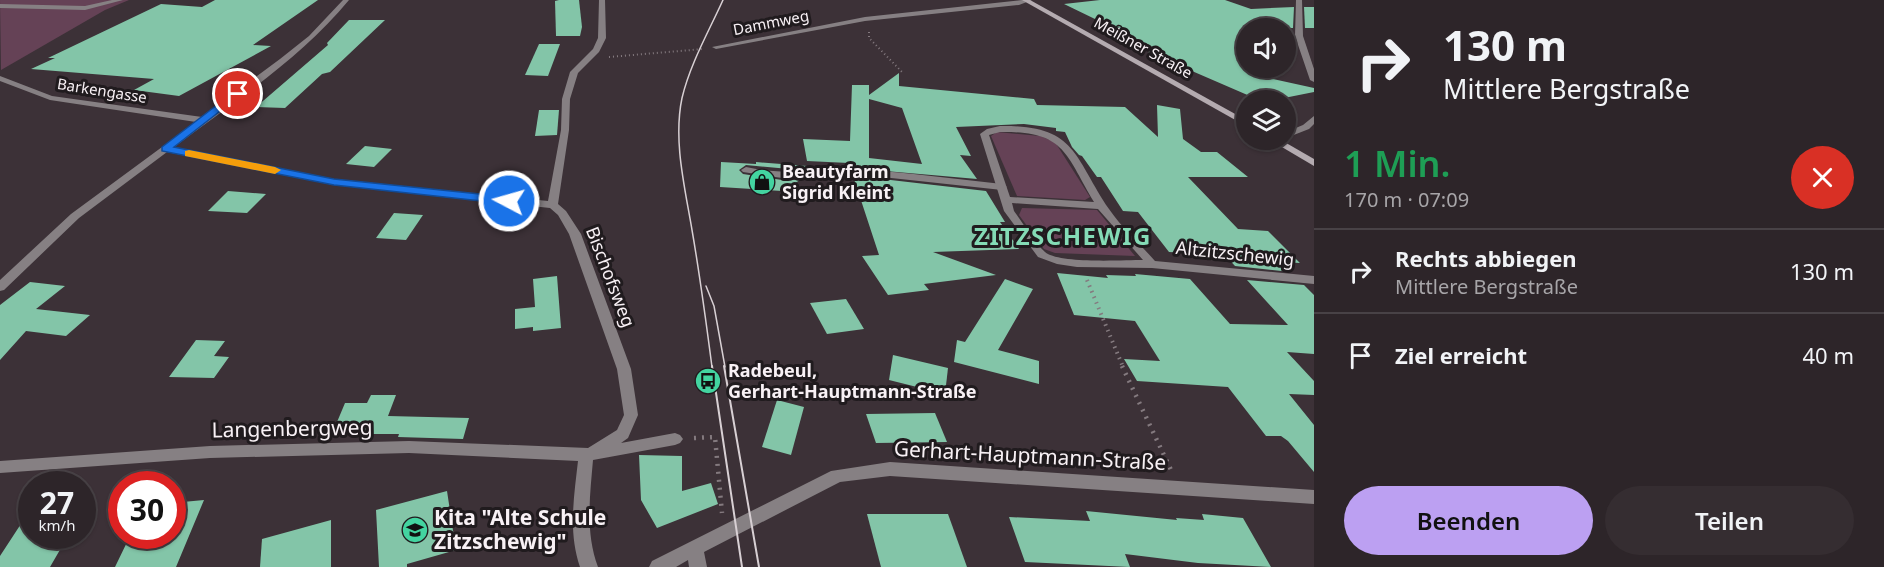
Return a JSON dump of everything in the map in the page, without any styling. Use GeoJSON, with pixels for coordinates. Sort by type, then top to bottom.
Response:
{"type":"FeatureCollection","features":[{"type":"Feature","properties":{"kind":"main road","name":"Meißner Straße"},"geometry":{"type":"LineString","coordinates":[[1027,0],[1236,117]]}},
{"type":"Feature","properties":{"kind":"main road"},"geometry":{"type":"LineString","coordinates":[[1292,150],[1314,163]]}},
{"type":"Feature","properties":{"kind":"street"},"geometry":{"type":"LineString","coordinates":[[0,6],[85,8],[120,0]]}},
{"type":"Feature","properties":{"kind":"street"},"geometry":{"type":"LineString","coordinates":[[0,286],[75,216],[283,61],[346,0]]}},
{"type":"Feature","properties":{"kind":"street"},"geometry":{"type":"LineString","coordinates":[[166,149],[334,182],[553,206],[565,130],[566,99],[574,72],[589,58],[602,38],[602,0]]}},
{"type":"Feature","properties":{"kind":"street","name":"Dammweg"},"geometry":{"type":"LineString","coordinates":[[716,47],[862,20],[1027,0]]}},
{"type":"Feature","properties":{"kind":"street"},"geometry":{"type":"LineString","coordinates":[[1299,0],[1299,36],[1314,80]]}},
{"type":"Feature","properties":{"kind":"street","name":"Barkengasse"},"geometry":{"type":"LineString","coordinates":[[0,78],[50,98],[203,120]]}},
{"type":"Feature","properties":{"kind":"street"},"geometry":{"type":"LineString","coordinates":[[1296,131],[1306,127],[1314,119]]}},
{"type":"Feature","properties":{"kind":"street","name":"Altzitzschewig"},"geometry":{"type":"LineString","coordinates":[[1152,264],[1102,206],[1062,143],[1044,134],[1008,129],[988,130],[984,134],[1009,211],[1042,255],[1057,261],[1077,263],[1152,264],[1314,280]]}},
{"type":"Feature","properties":{"kind":"street"},"geometry":{"type":"LineString","coordinates":[[746,170],[792,175],[843,173],[905,177],[1002,187]]}},
{"type":"Feature","properties":{"kind":"street"},"geometry":{"type":"LineString","coordinates":[[1007,200],[1102,206]]}},
{"type":"Feature","properties":{"kind":"street","name":"Bischofsweg"},"geometry":{"type":"LineString","coordinates":[[553,206],[562,213],[575,234],[624,369],[631,415],[622,434],[586,455]]}},
{"type":"Feature","properties":{"kind":"street"},"geometry":{"type":"LineString","coordinates":[[589,567],[583,554],[581,513],[586,455],[675,439]]}},
{"type":"Feature","properties":{"kind":"street","name":"Langenbergweg"},"geometry":{"type":"LineString","coordinates":[[0,466],[210,452],[409,447],[586,455]]}},
{"type":"Feature","properties":{"kind":"street","name":"Gerhart-Hauptmann-Straße"},"geometry":{"type":"LineString","coordinates":[[658,567],[837,476],[890,469],[1314,497]]}},
{"type":"Feature","properties":{"kind":"street"},"geometry":{"type":"LineString","coordinates":[[694,547],[698,567]]}},
{"type":"Feature","properties":{"kind":"path"},"geometry":{"type":"LineString","coordinates":[[862,20],[869,26],[869,38],[903,73]]}},
{"type":"Feature","properties":{"kind":"path","name":"Dammweg"},"geometry":{"type":"LineString","coordinates":[[589,58],[642,56],[716,47]]}},
{"type":"Feature","properties":{"kind":"path"},"geometry":{"type":"LineString","coordinates":[[1077,263],[1085,276],[1130,384],[1179,488]]}},
{"type":"Feature","properties":{"kind":"path"},"geometry":{"type":"LineString","coordinates":[[675,439],[715,437],[723,532]]}},
{"type":"Feature","properties":{"kind":"shaded area"},"geometry":{"type":"Polygon","coordinates":[[[0,0],[129,0],[105,10],[1,70],[0,0]]]}},
{"type":"Feature","properties":{"kind":"shaded area"},"geometry":{"type":"Polygon","coordinates":[[[997,132],[1040,136],[1055,142],[1090,197],[1085,200],[1017,196],[991,136],[997,132]]]}},
{"type":"Feature","properties":{"kind":"shaded area"},"geometry":{"type":"Polygon","coordinates":[[[1022,208],[1097,210],[1135,256],[1055,253],[1044,249],[1019,215],[1022,208]]]}},
{"type":"Feature","properties":{"kind":"building"},"geometry":{"type":"Polygon","coordinates":[[[215,0],[318,0],[253,45],[271,46],[179,96],[134,90],[154,79],[31,69],[55,58],[48,58],[161,4],[202,7],[215,0]]]}},
{"type":"Feature","properties":{"kind":"building"},"geometry":{"type":"Polygon","coordinates":[[[579,0],[582,27],[580,36],[556,36],[555,1],[579,0]]]}},
{"type":"Feature","properties":{"kind":"building"},"geometry":{"type":"Polygon","coordinates":[[[1100,0],[1225,0],[1251,9],[1294,7],[1293,18],[1236,18],[1236,78],[1271,78],[1314,88],[1314,92],[1296,96],[1296,90],[1236,90],[1148,52],[1159,50],[1064,4],[1100,0]]]}},
{"type":"Feature","properties":{"kind":"building"},"geometry":{"type":"Polygon","coordinates":[[[1304,7],[1314,7],[1314,28],[1305,28],[1304,7]]]}},
{"type":"Feature","properties":{"kind":"building"},"geometry":{"type":"Polygon","coordinates":[[[349,20],[385,20],[330,72],[322,74],[285,108],[256,107],[328,45],[327,43],[349,20]]]}},
{"type":"Feature","properties":{"kind":"building"},"geometry":{"type":"Polygon","coordinates":[[[539,44],[560,44],[548,76],[525,75],[539,44]]]}},
{"type":"Feature","properties":{"kind":"building"},"geometry":{"type":"Polygon","coordinates":[[[899,73],[899,86],[1034,99],[1037,105],[1125,107],[1158,137],[1157,105],[1180,109],[1183,139],[1201,152],[1217,152],[1248,177],[1188,177],[1238,229],[1268,231],[1300,263],[1282,262],[1291,272],[1235,266],[1225,255],[1169,252],[1138,212],[1123,211],[1101,177],[1097,177],[1082,156],[1072,147],[1065,132],[1056,131],[1056,128],[1024,124],[956,127],[971,156],[960,155],[977,179],[851,168],[849,163],[807,161],[803,139],[850,141],[852,85],[869,85],[869,95],[899,73]],[[869,99],[869,158],[922,164],[902,108],[869,99]]]}},
{"type":"Feature","properties":{"kind":"building"},"geometry":{"type":"Polygon","coordinates":[[[539,110],[559,110],[557,135],[535,136],[539,110]]]}},
{"type":"Feature","properties":{"kind":"building"},"geometry":{"type":"Polygon","coordinates":[[[365,146],[392,149],[374,167],[346,164],[365,146]]]}},
{"type":"Feature","properties":{"kind":"building"},"geometry":{"type":"Polygon","coordinates":[[[721,162],[820,167],[789,169],[746,165],[739,170],[743,174],[782,180],[800,180],[782,191],[720,187],[721,162]]]}},
{"type":"Feature","properties":{"kind":"building"},"geometry":{"type":"Polygon","coordinates":[[[854,179],[882,179],[986,191],[1005,222],[1000,222],[1019,249],[933,252],[996,275],[924,284],[929,290],[888,295],[862,256],[879,255],[854,179]]]}},
{"type":"Feature","properties":{"kind":"building"},"geometry":{"type":"Polygon","coordinates":[[[228,191],[266,194],[247,213],[208,211],[228,191]]]}},
{"type":"Feature","properties":{"kind":"building"},"geometry":{"type":"Polygon","coordinates":[[[394,213],[423,215],[406,240],[376,238],[394,213]]]}},
{"type":"Feature","properties":{"kind":"building"},"geometry":{"type":"Polygon","coordinates":[[[1057,273],[1108,278],[1106,275],[1136,276],[1135,274],[1190,279],[1230,324],[1288,325],[1247,280],[1304,285],[1314,295],[1314,354],[1287,352],[1314,381],[1314,395],[1289,394],[1314,425],[1314,472],[1288,441],[1281,436],[1266,436],[1228,387],[1137,381],[1124,359],[1160,361],[1135,321],[1074,315],[1057,273]]]}},
{"type":"Feature","properties":{"kind":"building"},"geometry":{"type":"Polygon","coordinates":[[[557,276],[561,328],[533,331],[533,327],[515,329],[515,309],[535,307],[533,279],[557,276]]]}},
{"type":"Feature","properties":{"kind":"building"},"geometry":{"type":"Polygon","coordinates":[[[1005,279],[1033,289],[998,350],[1039,361],[1039,384],[954,362],[957,340],[965,342],[1005,279]]]}},
{"type":"Feature","properties":{"kind":"building"},"geometry":{"type":"Polygon","coordinates":[[[30,282],[65,286],[36,309],[90,315],[66,336],[26,331],[0,360],[0,305],[30,282]]]}},
{"type":"Feature","properties":{"kind":"building"},"geometry":{"type":"Polygon","coordinates":[[[846,299],[864,329],[827,334],[810,303],[846,299]]]}},
{"type":"Feature","properties":{"kind":"building"},"geometry":{"type":"Polygon","coordinates":[[[196,340],[225,341],[214,356],[229,357],[214,378],[169,377],[196,340]]]}},
{"type":"Feature","properties":{"kind":"building"},"geometry":{"type":"Polygon","coordinates":[[[893,355],[948,368],[945,394],[889,380],[893,355]]]}},
{"type":"Feature","properties":{"kind":"building"},"geometry":{"type":"Polygon","coordinates":[[[371,395],[396,395],[388,416],[469,418],[463,439],[398,437],[399,434],[332,434],[345,403],[367,403],[371,395]]]}},
{"type":"Feature","properties":{"kind":"building"},"geometry":{"type":"Polygon","coordinates":[[[777,400],[804,407],[791,455],[762,447],[777,400]]]}},
{"type":"Feature","properties":{"kind":"building"},"geometry":{"type":"Polygon","coordinates":[[[935,413],[947,442],[876,443],[866,414],[935,413]]]}},
{"type":"Feature","properties":{"kind":"building"},"geometry":{"type":"Polygon","coordinates":[[[639,455],[682,456],[682,491],[711,483],[718,504],[657,528],[641,500],[639,455]]]}},
{"type":"Feature","properties":{"kind":"building","name":"Kita \"Alte Schule Zitzschewig\""},"geometry":{"type":"Polygon","coordinates":[[[447,491],[456,550],[407,564],[407,567],[379,567],[376,510],[447,491]]]}},
{"type":"Feature","properties":{"kind":"building"},"geometry":{"type":"Polygon","coordinates":[[[204,500],[186,543],[186,502],[204,500]]]}},
{"type":"Feature","properties":{"kind":"building"},"geometry":{"type":"Polygon","coordinates":[[[1086,511],[1177,520],[1176,518],[1204,520],[1202,514],[1243,518],[1271,567],[1198,563],[1125,554],[1130,567],[1025,562],[1009,517],[1090,521],[1086,511]]]}},
{"type":"Feature","properties":{"kind":"building"},"geometry":{"type":"Polygon","coordinates":[[[867,514],[948,514],[967,567],[881,567],[867,514]]]}},
{"type":"Feature","properties":{"kind":"building"},"geometry":{"type":"Polygon","coordinates":[[[331,520],[331,567],[260,567],[262,539],[331,520]]]}},
{"type":"Feature","properties":{"kind":"building"},"geometry":{"type":"Polygon","coordinates":[[[18,528],[18,549],[60,549],[50,567],[0,567],[0,556],[18,528]]]}},
{"type":"Feature","properties":{"kind":"building"},"geometry":{"type":"Polygon","coordinates":[[[124,549],[184,549],[176,567],[115,567],[124,549]]]}},
{"type":"Feature","properties":{"kind":"tram line"},"geometry":{"type":"LineString","coordinates":[[712,367],[681,164],[679,131],[685,85],[723,0]]}},
{"type":"Feature","properties":{"kind":"tram line"},"geometry":{"type":"LineString","coordinates":[[706,286],[714,306],[725,367]]}},
{"type":"Feature","properties":{"kind":"tram line"},"geometry":{"type":"LineString","coordinates":[[712,366],[742,567]]}},
{"type":"Feature","properties":{"kind":"tram line"},"geometry":{"type":"LineString","coordinates":[[724,366],[759,567]]}},
{"type":"Feature","properties":{"kind":"slow traffic"},"geometry":{"type":"LineString","coordinates":[[189,153],[275,170]]}},
{"type":"Feature","properties":{"kind":"place","name":"Beautyfarm Sigrid Kleint"},"geometry":{"type":"Point","coordinates":[762,182]}},
{"type":"Feature","properties":{"kind":"place","name":"Radebeul, Gerhart-Hauptmann-Straße"},"geometry":{"type":"Point","coordinates":[708,381]}},
{"type":"Feature","properties":{"kind":"place","name":"Kita \"Alte Schule Zitzschewig\""},"geometry":{"type":"Point","coordinates":[415,530]}},
{"type":"Feature","properties":{"kind":"district","name":"ZITZSCHEWIG"},"geometry":{"type":"Point","coordinates":[1063,237]}},
{"type":"Feature","properties":{"kind":"route"},"geometry":{"type":"LineString","coordinates":[[238,94],[166,149],[334,182],[509,201]]}}]}
